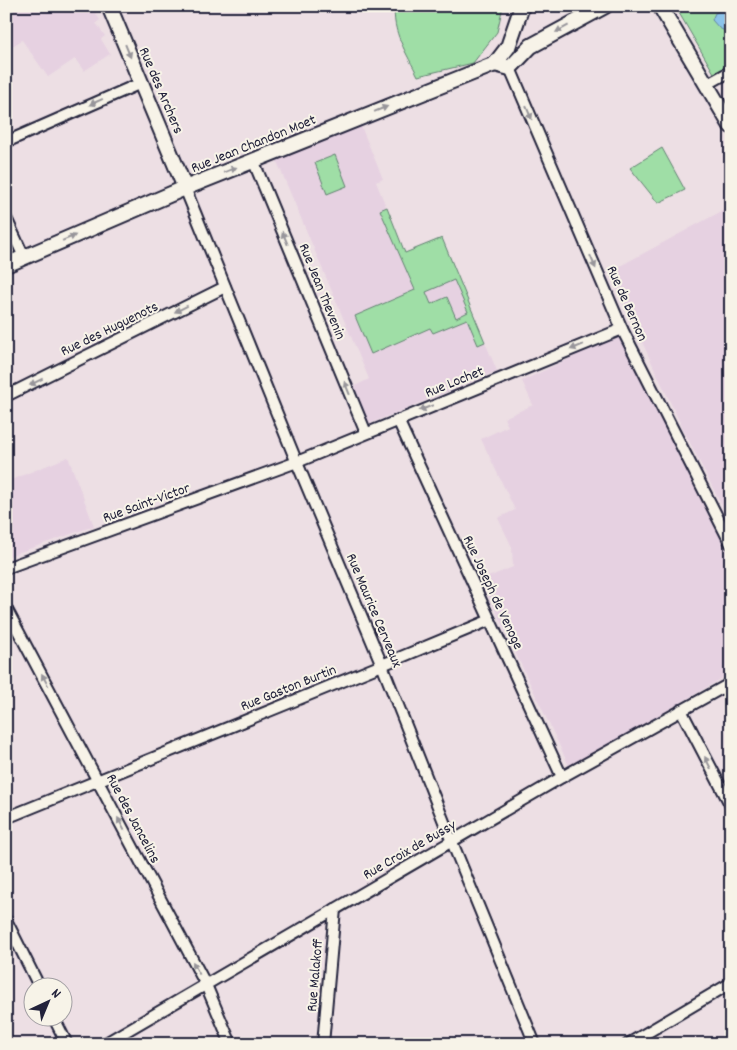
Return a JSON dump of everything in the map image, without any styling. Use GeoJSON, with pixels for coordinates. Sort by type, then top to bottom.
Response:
{"type":"FeatureCollection","features":[{"type":"Feature","properties":{"kind":"main road","name":"Rue des Archers"},"geometry":{"type":"LineString","coordinates":[[109,6],[185,188]]}},
{"type":"Feature","properties":{"kind":"main road"},"geometry":{"type":"LineString","coordinates":[[522,6],[508,47],[495,64],[510,68],[532,46],[605,6]]}},
{"type":"Feature","properties":{"kind":"main road"},"geometry":{"type":"LineString","coordinates":[[660,6],[731,126]]}},
{"type":"Feature","properties":{"kind":"main road"},"geometry":{"type":"LineString","coordinates":[[513,36],[522,43],[532,46]]}},
{"type":"Feature","properties":{"kind":"main road","name":"Rue Jean Chandon Moet"},"geometry":{"type":"LineString","coordinates":[[6,265],[253,160],[495,64]]}},
{"type":"Feature","properties":{"kind":"street","name":"Rue de Bernon"},"geometry":{"type":"LineString","coordinates":[[510,68],[622,329],[731,544]]}},
{"type":"Feature","properties":{"kind":"street"},"geometry":{"type":"LineString","coordinates":[[706,85],[731,70]]}},
{"type":"Feature","properties":{"kind":"street"},"geometry":{"type":"LineString","coordinates":[[6,142],[141,83]]}},
{"type":"Feature","properties":{"kind":"street","name":"Rue Jean Thevenin"},"geometry":{"type":"LineString","coordinates":[[253,160],[366,433]]}},
{"type":"Feature","properties":{"kind":"street","name":"Rue Maurice Cerveaux"},"geometry":{"type":"LineString","coordinates":[[185,188],[535,1044]]}},
{"type":"Feature","properties":{"kind":"street"},"geometry":{"type":"LineString","coordinates":[[6,218],[24,258]]}},
{"type":"Feature","properties":{"kind":"street","name":"Rue des Huguenots"},"geometry":{"type":"LineString","coordinates":[[6,396],[225,288]]}},
{"type":"Feature","properties":{"kind":"street","name":"Rue Lochet"},"geometry":{"type":"LineString","coordinates":[[297,462],[622,329]]}},
{"type":"Feature","properties":{"kind":"street","name":"Rue Joseph de Venoge"},"geometry":{"type":"LineString","coordinates":[[398,420],[562,777]]}},
{"type":"Feature","properties":{"kind":"street","name":"Rue Saint-Victor"},"geometry":{"type":"LineString","coordinates":[[6,568],[297,462]]}},
{"type":"Feature","properties":{"kind":"street","name":"Rue des Jancelins"},"geometry":{"type":"LineString","coordinates":[[6,608],[206,985],[231,1044]]}},
{"type":"Feature","properties":{"kind":"street","name":"Rue Gaston Burtin"},"geometry":{"type":"LineString","coordinates":[[6,818],[382,666],[490,620]]}},
{"type":"Feature","properties":{"kind":"street","name":"Rue Croix de Bussy"},"geometry":{"type":"LineString","coordinates":[[104,1044],[562,777],[731,683]]}},
{"type":"Feature","properties":{"kind":"street"},"geometry":{"type":"LineString","coordinates":[[681,710],[731,806]]}},
{"type":"Feature","properties":{"kind":"street","name":"Rue Malakoff"},"geometry":{"type":"LineString","coordinates":[[323,1044],[335,909]]}},
{"type":"Feature","properties":{"kind":"street"},"geometry":{"type":"LineString","coordinates":[[6,920],[35,978]]}},
{"type":"Feature","properties":{"kind":"street"},"geometry":{"type":"LineString","coordinates":[[628,1044],[731,983]]}},
{"type":"Feature","properties":{"kind":"street"},"geometry":{"type":"LineString","coordinates":[[59,1028],[67,1044]]}},
{"type":"Feature","properties":{"kind":"shaded area"},"geometry":{"type":"Polygon","coordinates":[[[6,6],[91,6],[100,20],[96,23],[105,36],[101,39],[110,54],[84,71],[75,59],[48,77],[22,40],[6,50],[6,6]]]}},
{"type":"Feature","properties":{"kind":"shaded area"},"geometry":{"type":"Polygon","coordinates":[[[360,124],[383,179],[376,182],[405,253],[442,238],[497,371],[371,423],[367,422],[353,387],[369,379],[276,159],[360,124]]]}},
{"type":"Feature","properties":{"kind":"shaded area"},"geometry":{"type":"Polygon","coordinates":[[[731,206],[731,524],[682,427],[609,272],[731,206]]]}},
{"type":"Feature","properties":{"kind":"shaded area"},"geometry":{"type":"Polygon","coordinates":[[[623,333],[731,554],[731,673],[570,768],[481,580],[513,567],[512,547],[498,518],[515,510],[481,439],[508,426],[504,418],[533,405],[522,381],[623,333]]]}},
{"type":"Feature","properties":{"kind":"shaded area"},"geometry":{"type":"Polygon","coordinates":[[[68,457],[94,526],[6,557],[6,472],[11,480],[68,457]]]}},
{"type":"Feature","properties":{"kind":"green space"},"geometry":{"type":"Polygon","coordinates":[[[395,6],[503,6],[497,32],[473,63],[418,76],[405,51],[395,24],[395,6]]]}},
{"type":"Feature","properties":{"kind":"green space"},"geometry":{"type":"Polygon","coordinates":[[[675,6],[731,6],[731,65],[715,75],[675,6]]]}},
{"type":"Feature","properties":{"kind":"green space"},"geometry":{"type":"Polygon","coordinates":[[[662,148],[685,190],[658,203],[630,168],[662,148]]]}},
{"type":"Feature","properties":{"kind":"green space"},"geometry":{"type":"Polygon","coordinates":[[[335,155],[347,186],[327,194],[315,163],[335,155]]]}},
{"type":"Feature","properties":{"kind":"green space"},"geometry":{"type":"Polygon","coordinates":[[[387,207],[405,253],[442,238],[485,342],[478,345],[467,319],[433,333],[430,328],[371,354],[355,316],[415,290],[380,210],[387,207]],[[454,280],[426,292],[431,304],[447,297],[456,318],[468,312],[454,280]]]}},
{"type":"Feature","properties":{"kind":"water"},"geometry":{"type":"Polygon","coordinates":[[[722,10],[731,15],[731,34],[719,28],[712,20],[715,13],[722,10]]]}}]}
